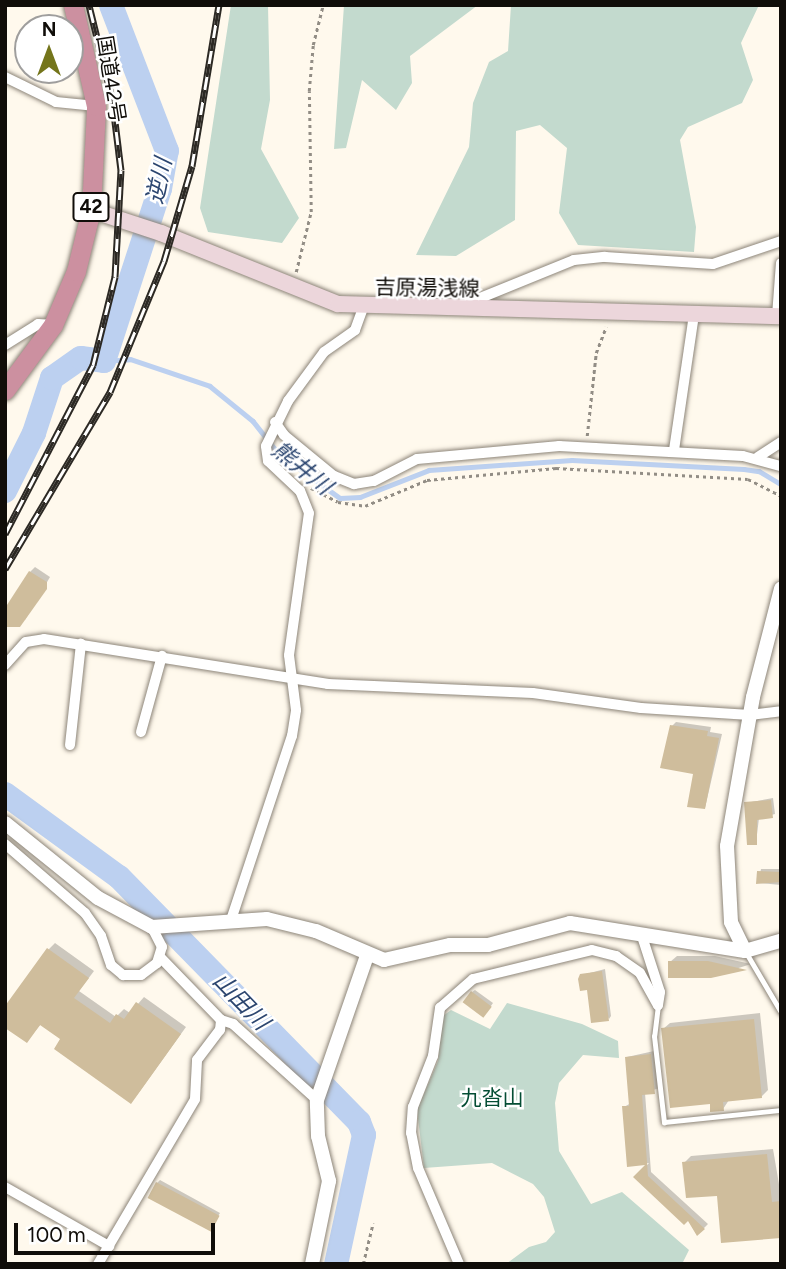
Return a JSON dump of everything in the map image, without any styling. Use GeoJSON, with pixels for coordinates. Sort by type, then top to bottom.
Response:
{"type":"FeatureCollection","features":[{"type":"Feature","properties":{"kind":"highway","name":"国道42号"},"geometry":{"type":"LineString","coordinates":[[5,390],[53,325],[76,271],[91,210],[96,106],[73,5]]}},
{"type":"Feature","properties":{"kind":"main road","name":"吉原湯浅線"},"geometry":{"type":"LineString","coordinates":[[91,210],[161,233],[292,289],[363,308],[779,316]]}},
{"type":"Feature","properties":{"kind":"street"},"geometry":{"type":"LineString","coordinates":[[5,77],[56,102],[96,106]]}},
{"type":"Feature","properties":{"kind":"street"},"geometry":{"type":"LineString","coordinates":[[445,310],[509,289],[574,260],[605,257],[713,264],[781,241]]}},
{"type":"Feature","properties":{"kind":"street"},"geometry":{"type":"LineString","coordinates":[[779,316],[781,264]]}},
{"type":"Feature","properties":{"kind":"street"},"geometry":{"type":"LineString","coordinates":[[231,920],[292,736],[296,710],[291,679],[291,640],[309,513],[304,497],[266,454],[275,422],[324,352],[355,330],[363,308]]}},
{"type":"Feature","properties":{"kind":"street"},"geometry":{"type":"LineString","coordinates":[[674,450],[694,315]]}},
{"type":"Feature","properties":{"kind":"street"},"geometry":{"type":"LineString","coordinates":[[5,345],[38,324],[53,325]]}},
{"type":"Feature","properties":{"kind":"street"},"geometry":{"type":"LineString","coordinates":[[275,422],[284,435],[334,476],[355,484],[374,481],[417,459],[586,447],[674,450],[758,457],[781,466]]}},
{"type":"Feature","properties":{"kind":"street"},"geometry":{"type":"LineString","coordinates":[[758,457],[781,442]]}},
{"type":"Feature","properties":{"kind":"street"},"geometry":{"type":"LineString","coordinates":[[745,951],[732,922],[727,846],[750,715],[781,589]]}},
{"type":"Feature","properties":{"kind":"street"},"geometry":{"type":"LineString","coordinates":[[5,665],[26,642],[44,639],[291,679],[533,693],[641,708],[750,715],[781,711]]}},
{"type":"Feature","properties":{"kind":"street"},"geometry":{"type":"LineString","coordinates":[[70,745],[82,644]]}},
{"type":"Feature","properties":{"kind":"street"},"geometry":{"type":"LineString","coordinates":[[141,732],[162,656]]}},
{"type":"Feature","properties":{"kind":"street"},"geometry":{"type":"LineString","coordinates":[[5,823],[77,883],[115,910],[152,926],[198,925],[231,920],[298,925],[367,956],[384,960],[450,946],[488,946],[570,923],[745,951],[781,941]]}},
{"type":"Feature","properties":{"kind":"street"},"geometry":{"type":"LineString","coordinates":[[5,844],[85,913],[97,929],[107,958],[117,972],[141,975],[160,957]]}},
{"type":"Feature","properties":{"kind":"street"},"geometry":{"type":"LineString","coordinates":[[152,926],[159,938],[160,957],[221,1020],[233,1024],[317,1100]]}},
{"type":"Feature","properties":{"kind":"street"},"geometry":{"type":"LineString","coordinates":[[641,933],[660,992],[658,1005]]}},
{"type":"Feature","properties":{"kind":"street"},"geometry":{"type":"LineString","coordinates":[[459,1264],[418,1168],[411,1127],[446,999],[485,975],[537,967],[592,950],[616,956],[640,973],[658,1005]]}},
{"type":"Feature","properties":{"kind":"street"},"geometry":{"type":"LineString","coordinates":[[312,1264],[329,1181],[318,1136],[317,1100],[367,956]]}},
{"type":"Feature","properties":{"kind":"street"},"geometry":{"type":"LineString","coordinates":[[98,1264],[195,1099],[197,1060],[220,1030],[221,1020]]}},
{"type":"Feature","properties":{"kind":"street"},"geometry":{"type":"LineString","coordinates":[[5,1187],[108,1245]]}},
{"type":"Feature","properties":{"kind":"lane"},"geometry":{"type":"LineString","coordinates":[[745,951],[781,1012]]}},
{"type":"Feature","properties":{"kind":"lane"},"geometry":{"type":"LineString","coordinates":[[658,1005],[654,1036],[664,1122],[781,1110]]}},
{"type":"Feature","properties":{"kind":"path"},"geometry":{"type":"LineString","coordinates":[[292,289],[311,212],[309,91],[313,45],[323,5]]}},
{"type":"Feature","properties":{"kind":"path"},"geometry":{"type":"LineString","coordinates":[[586,447],[596,353],[607,313]]}},
{"type":"Feature","properties":{"kind":"path"},"geometry":{"type":"LineString","coordinates":[[288,480],[358,506],[379,503],[428,480],[556,468],[748,479],[781,496]]}},
{"type":"Feature","properties":{"kind":"path"},"geometry":{"type":"LineString","coordinates":[[363,1264],[373,1223]]}},
{"type":"Feature","properties":{"kind":"green space"},"geometry":{"type":"Polygon","coordinates":[[[231,5],[268,5],[270,100],[261,149],[299,218],[282,243],[208,232],[200,208],[231,5]]]}},
{"type":"Feature","properties":{"kind":"green space"},"geometry":{"type":"Polygon","coordinates":[[[344,5],[478,5],[410,56],[412,83],[396,110],[362,80],[346,148],[334,149],[344,5]]]}},
{"type":"Feature","properties":{"kind":"green space"},"geometry":{"type":"Polygon","coordinates":[[[511,5],[759,5],[741,43],[753,80],[742,103],[688,127],[680,140],[696,227],[694,252],[578,245],[559,213],[567,148],[540,125],[516,131],[515,220],[456,256],[416,255],[469,147],[473,103],[489,62],[508,51],[511,5]]]}},
{"type":"Feature","properties":{"kind":"green space","name":"九沓山"},"geometry":{"type":"Polygon","coordinates":[[[507,1003],[582,1024],[618,1041],[619,1058],[583,1055],[559,1083],[555,1103],[559,1151],[591,1204],[622,1192],[689,1250],[682,1264],[506,1264],[529,1247],[546,1242],[555,1232],[544,1197],[533,1184],[492,1163],[424,1168],[417,1110],[438,1061],[443,1016],[451,1010],[490,1029],[507,1003]]]}},
{"type":"Feature","properties":{"kind":"building"},"geometry":{"type":"Polygon","coordinates":[[[29,571],[47,582],[47,589],[20,627],[5,627],[5,608],[29,571]]]}},
{"type":"Feature","properties":{"kind":"building"},"geometry":{"type":"Polygon","coordinates":[[[670,725],[708,731],[707,736],[719,738],[705,809],[687,807],[693,774],[660,768],[670,725]]]}},
{"type":"Feature","properties":{"kind":"building"},"geometry":{"type":"Polygon","coordinates":[[[771,800],[773,818],[757,820],[757,845],[747,845],[744,802],[771,800]]]}},
{"type":"Feature","properties":{"kind":"building"},"geometry":{"type":"Polygon","coordinates":[[[757,871],[781,872],[781,882],[756,884],[757,871]]]}},
{"type":"Feature","properties":{"kind":"building"},"geometry":{"type":"Polygon","coordinates":[[[47,948],[89,978],[74,998],[110,1023],[116,1014],[124,1019],[136,1002],[181,1034],[131,1104],[54,1049],[60,1039],[40,1025],[27,1043],[5,1028],[5,1006],[47,948]]]}},
{"type":"Feature","properties":{"kind":"building"},"geometry":{"type":"Polygon","coordinates":[[[668,961],[708,961],[747,970],[711,978],[668,978],[668,961]]]}},
{"type":"Feature","properties":{"kind":"building"},"geometry":{"type":"Polygon","coordinates":[[[602,971],[609,1021],[591,1023],[587,990],[580,991],[578,979],[580,974],[602,971]]]}},
{"type":"Feature","properties":{"kind":"building"},"geometry":{"type":"Polygon","coordinates":[[[471,991],[492,1007],[483,1018],[463,1002],[471,991]]]}},
{"type":"Feature","properties":{"kind":"building"},"geometry":{"type":"Polygon","coordinates":[[[754,1019],[762,1098],[723,1102],[724,1111],[710,1112],[710,1104],[670,1108],[661,1028],[754,1019]]]}},
{"type":"Feature","properties":{"kind":"building"},"geometry":{"type":"Polygon","coordinates":[[[651,1054],[655,1094],[642,1095],[648,1176],[705,1229],[697,1236],[688,1221],[684,1225],[633,1177],[645,1165],[627,1167],[622,1106],[629,1106],[625,1057],[651,1054]]]}},
{"type":"Feature","properties":{"kind":"building"},"geometry":{"type":"Polygon","coordinates":[[[767,1154],[772,1202],[781,1201],[781,1238],[721,1243],[717,1196],[686,1198],[682,1162],[767,1154]]]}},
{"type":"Feature","properties":{"kind":"building"},"geometry":{"type":"Polygon","coordinates":[[[156,1182],[220,1216],[211,1232],[148,1198],[156,1182]]]}},
{"type":"Feature","properties":{"kind":"waterway","name":"逆川"},"geometry":{"type":"LineString","coordinates":[[5,491],[34,433],[52,378],[81,358],[104,361],[160,189],[167,151],[111,5]]}},
{"type":"Feature","properties":{"kind":"waterway","name":"熊井川"},"geometry":{"type":"LineString","coordinates":[[104,361],[130,359],[210,386],[253,421],[279,454],[340,498],[360,497],[429,470],[572,460],[744,469],[759,471],[781,484]]}},
{"type":"Feature","properties":{"kind":"waterway","name":"山田川"},"geometry":{"type":"LineString","coordinates":[[5,794],[119,877],[359,1122],[364,1135],[336,1264]]}},
{"type":"Feature","properties":{"kind":"railway"},"geometry":{"type":"LineString","coordinates":[[5,534],[93,365],[115,277],[121,170],[112,98],[89,5]]}},
{"type":"Feature","properties":{"kind":"railway"},"geometry":{"type":"LineString","coordinates":[[5,569],[110,392],[164,261],[192,166],[219,5]]}}]}
